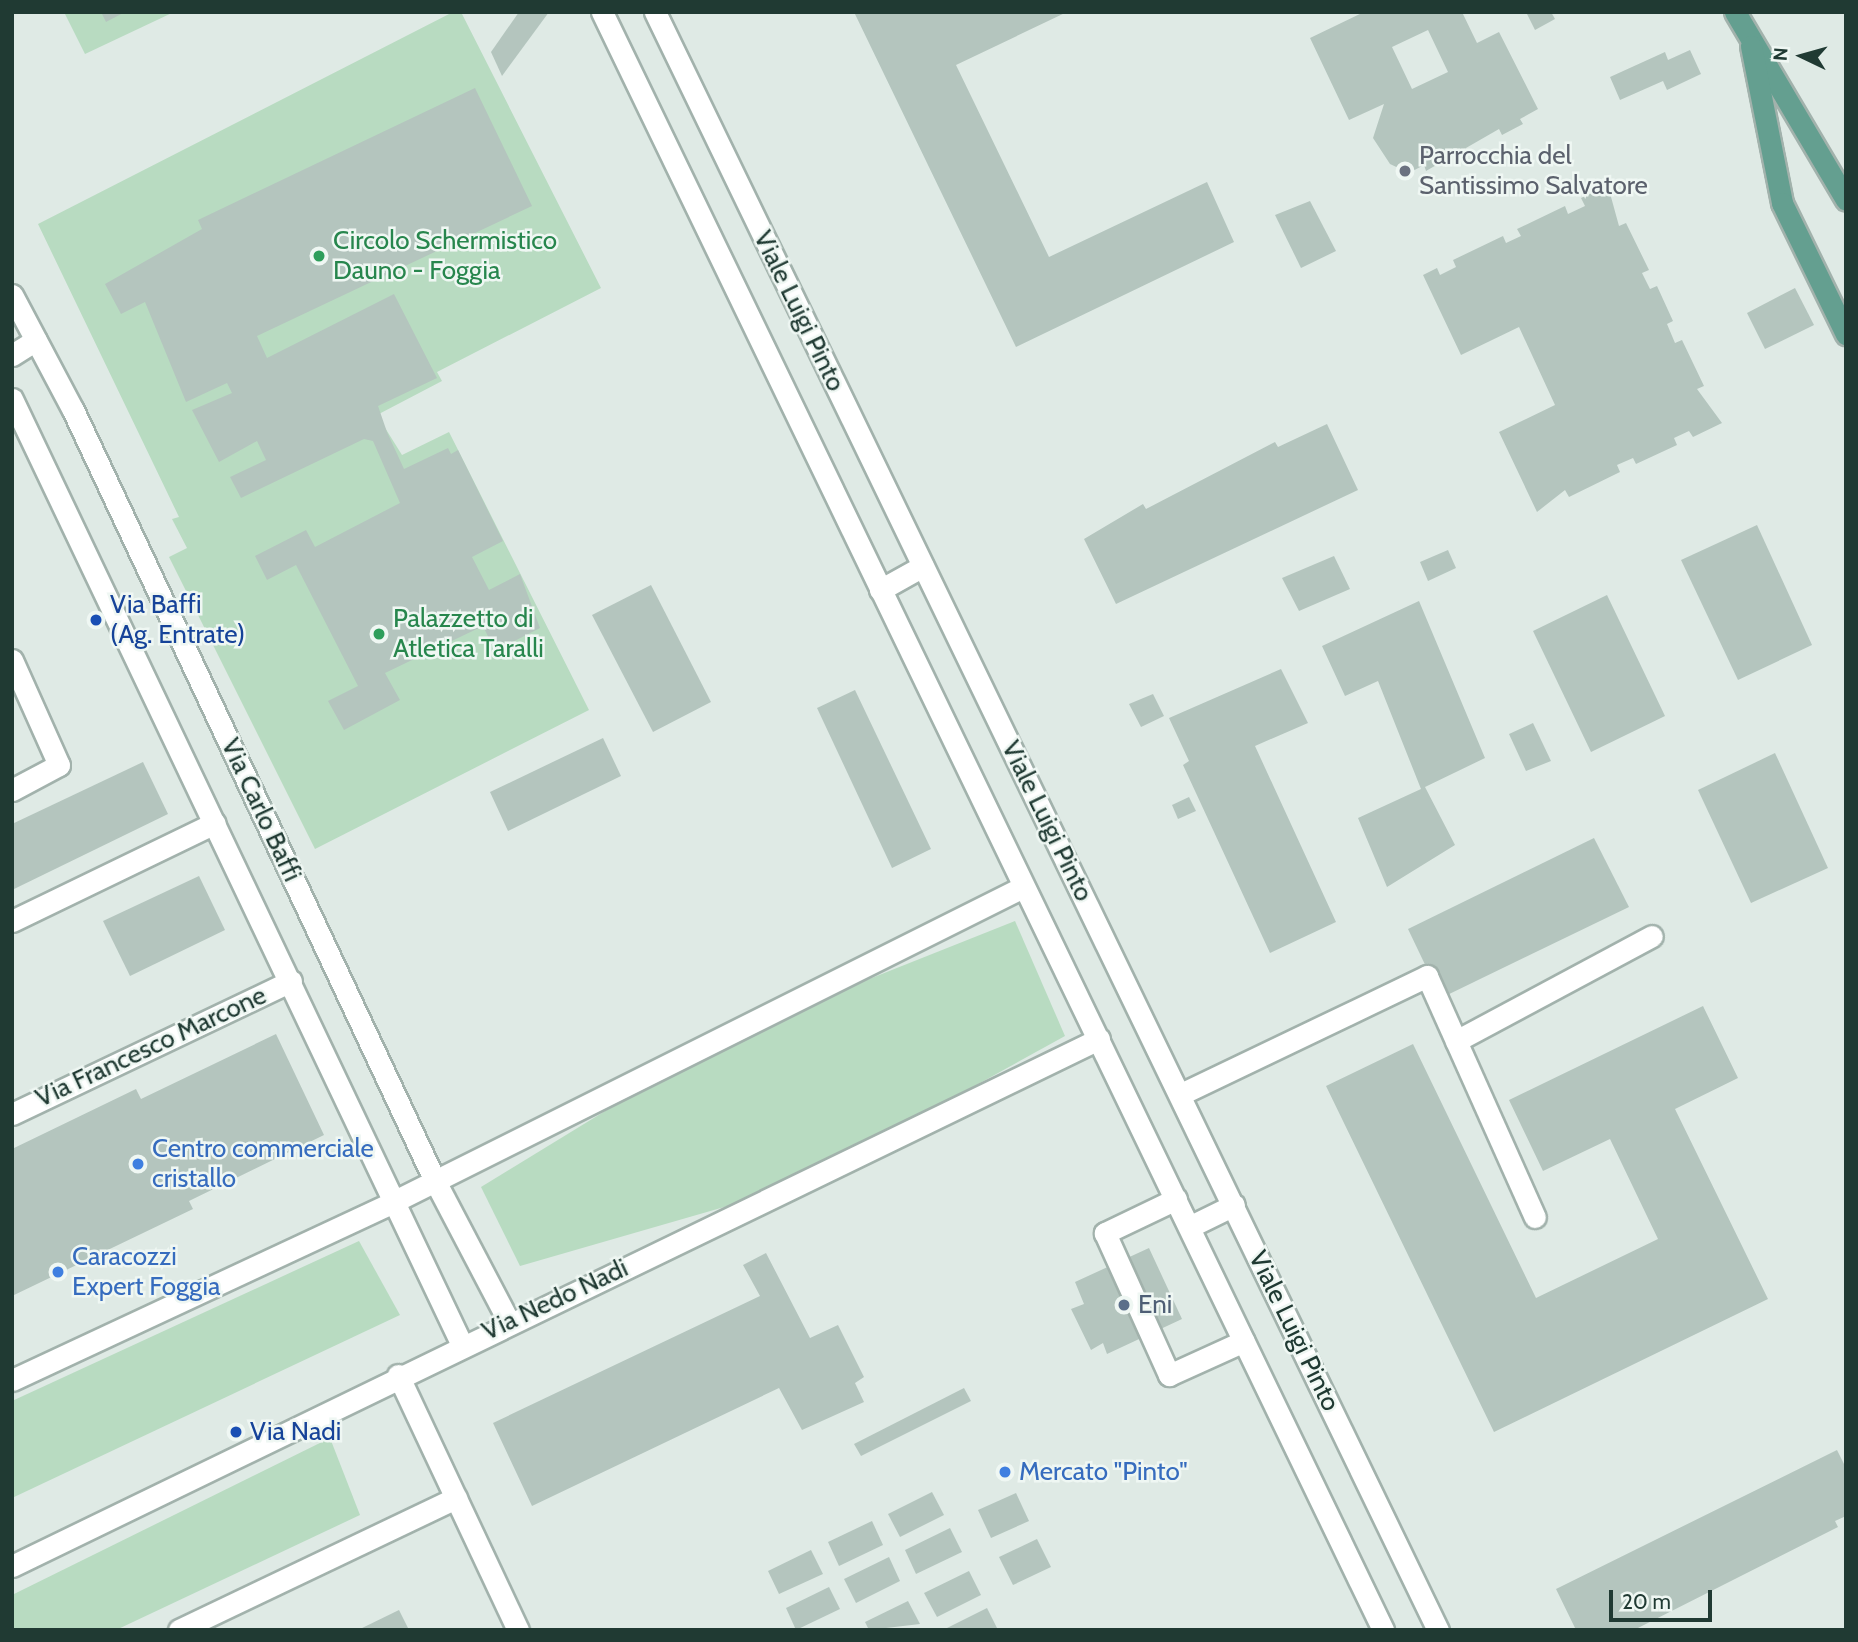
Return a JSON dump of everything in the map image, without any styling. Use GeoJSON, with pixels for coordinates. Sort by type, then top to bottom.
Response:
{"type":"FeatureCollection","features":[{"type":"Feature","properties":{"kind":"main road"},"geometry":{"type":"LineString","coordinates":[[1735,12],[1751,46],[1846,200]]}},
{"type":"Feature","properties":{"kind":"main road"},"geometry":{"type":"LineString","coordinates":[[1751,46],[1782,204],[1846,334]]}},
{"type":"Feature","properties":{"kind":"street","name":"Viale Luigi Pinto"},"geometry":{"type":"LineString","coordinates":[[602,12],[1383,1630]]}},
{"type":"Feature","properties":{"kind":"street","name":"Viale Luigi Pinto"},"geometry":{"type":"LineString","coordinates":[[659,14],[1438,1630]]}},
{"type":"Feature","properties":{"kind":"street","name":"Via Carlo Baffi"},"geometry":{"type":"LineString","coordinates":[[12,295],[36,340],[435,1181],[510,1324]]}},
{"type":"Feature","properties":{"kind":"street"},"geometry":{"type":"LineString","coordinates":[[12,355],[36,340]]}},
{"type":"Feature","properties":{"kind":"street","name":"Via Carlo Baffi"},"geometry":{"type":"LineString","coordinates":[[12,399],[461,1343]]}},
{"type":"Feature","properties":{"kind":"street"},"geometry":{"type":"LineString","coordinates":[[880,590],[923,566]]}},
{"type":"Feature","properties":{"kind":"street"},"geometry":{"type":"LineString","coordinates":[[12,660],[59,765],[12,789]]}},
{"type":"Feature","properties":{"kind":"street"},"geometry":{"type":"LineString","coordinates":[[12,921],[215,823]]}},
{"type":"Feature","properties":{"kind":"street"},"geometry":{"type":"LineString","coordinates":[[12,1380],[395,1202],[1023,887]]}},
{"type":"Feature","properties":{"kind":"street"},"geometry":{"type":"LineString","coordinates":[[1456,1041],[1652,936]]}},
{"type":"Feature","properties":{"kind":"street"},"geometry":{"type":"LineString","coordinates":[[1181,1094],[1427,976],[1535,1217]]}},
{"type":"Feature","properties":{"kind":"street","name":"Via Francesco Marcone"},"geometry":{"type":"LineString","coordinates":[[12,1114],[291,981]]}},
{"type":"Feature","properties":{"kind":"street","name":"Via Nedo Nadi"},"geometry":{"type":"LineString","coordinates":[[12,1566],[461,1343],[510,1324],[1099,1039]]}},
{"type":"Feature","properties":{"kind":"street"},"geometry":{"type":"LineString","coordinates":[[1176,1199],[1105,1233],[1169,1375],[1244,1341]]}},
{"type":"Feature","properties":{"kind":"street"},"geometry":{"type":"LineString","coordinates":[[1189,1227],[1234,1205]]}},
{"type":"Feature","properties":{"kind":"street"},"geometry":{"type":"LineString","coordinates":[[398,1375],[518,1630]]}},
{"type":"Feature","properties":{"kind":"street"},"geometry":{"type":"LineString","coordinates":[[179,1630],[456,1498]]}},
{"type":"Feature","properties":{"kind":"green space"},"geometry":{"type":"Polygon","coordinates":[[[64,12],[174,12],[85,54],[64,12]]]}},
{"type":"Feature","properties":{"kind":"green space"},"geometry":{"type":"Polygon","coordinates":[[[453,12],[461,12],[601,288],[437,372],[442,381],[377,415],[402,455],[449,432],[589,710],[315,849],[169,557],[187,548],[172,519],[179,517],[38,224],[453,12]]]}},
{"type":"Feature","properties":{"kind":"green space"},"geometry":{"type":"Polygon","coordinates":[[[1015,921],[1065,1036],[790,1188],[520,1266],[481,1187],[731,1034],[1015,921]]]}},
{"type":"Feature","properties":{"kind":"green space"},"geometry":{"type":"Polygon","coordinates":[[[359,1241],[400,1315],[12,1498],[12,1401],[359,1241]]]}},
{"type":"Feature","properties":{"kind":"green space"},"geometry":{"type":"Polygon","coordinates":[[[330,1438],[360,1515],[116,1630],[12,1630],[12,1595],[330,1438]]]}},
{"type":"Feature","properties":{"kind":"building"},"geometry":{"type":"Polygon","coordinates":[[[101,12],[125,12],[106,22],[101,12]]]}},
{"type":"Feature","properties":{"kind":"building"},"geometry":{"type":"Polygon","coordinates":[[[519,12],[549,12],[502,76],[491,52],[519,12]]]}},
{"type":"Feature","properties":{"kind":"building"},"geometry":{"type":"Polygon","coordinates":[[[854,12],[1067,12],[956,65],[1049,257],[1207,182],[1234,242],[1016,347],[854,12]]]}},
{"type":"Feature","properties":{"kind":"building"},"geometry":{"type":"Polygon","coordinates":[[[1364,12],[1462,12],[1477,43],[1499,32],[1538,109],[1520,119],[1523,124],[1502,135],[1499,129],[1426,171],[1424,165],[1409,173],[1390,164],[1373,138],[1384,104],[1349,120],[1310,38],[1364,12]],[[1428,30],[1392,47],[1412,89],[1448,72],[1428,30]]]}},
{"type":"Feature","properties":{"kind":"building"},"geometry":{"type":"Polygon","coordinates":[[[1526,12],[1551,12],[1555,19],[1535,30],[1526,12]]]}},
{"type":"Feature","properties":{"kind":"building"},"geometry":{"type":"Polygon","coordinates":[[[1690,50],[1701,74],[1667,90],[1663,81],[1620,100],[1610,77],[1665,52],[1668,60],[1690,50]]]}},
{"type":"Feature","properties":{"kind":"building"},"geometry":{"type":"Polygon","coordinates":[[[475,88],[532,206],[257,336],[267,358],[394,294],[437,378],[378,406],[387,432],[404,469],[448,448],[451,454],[458,450],[503,541],[472,557],[489,590],[520,574],[540,628],[495,651],[483,626],[385,673],[400,700],[344,730],[328,701],[358,686],[296,565],[267,580],[255,556],[306,530],[315,547],[400,503],[373,441],[364,439],[241,498],[230,477],[266,460],[257,441],[219,462],[192,410],[232,393],[227,383],[186,402],[145,302],[121,314],[105,284],[202,229],[198,220],[475,88]]]}},
{"type":"Feature","properties":{"kind":"building"},"geometry":{"type":"Polygon","coordinates":[[[1608,186],[1619,226],[1626,223],[1649,270],[1642,273],[1650,289],[1657,286],[1673,321],[1667,324],[1675,343],[1682,340],[1704,386],[1697,389],[1722,423],[1693,437],[1689,431],[1674,438],[1677,445],[1636,464],[1633,458],[1617,465],[1620,472],[1569,497],[1565,490],[1537,512],[1499,432],[1555,405],[1519,327],[1461,355],[1423,275],[1437,268],[1440,275],[1456,267],[1453,260],[1503,236],[1506,243],[1521,236],[1517,229],[1565,206],[1568,214],[1585,206],[1581,198],[1608,186]]]}},
{"type":"Feature","properties":{"kind":"building"},"geometry":{"type":"Polygon","coordinates":[[[1310,201],[1336,251],[1301,268],[1275,215],[1310,201]]]}},
{"type":"Feature","properties":{"kind":"building"},"geometry":{"type":"Polygon","coordinates":[[[1795,288],[1814,325],[1765,349],[1747,313],[1795,288]]]}},
{"type":"Feature","properties":{"kind":"building"},"geometry":{"type":"Polygon","coordinates":[[[1327,424],[1358,490],[1116,604],[1084,539],[1143,504],[1146,509],[1275,442],[1278,447],[1327,424]]]}},
{"type":"Feature","properties":{"kind":"building"},"geometry":{"type":"Polygon","coordinates":[[[1757,525],[1812,645],[1738,680],[1681,560],[1757,525]]]}},
{"type":"Feature","properties":{"kind":"building"},"geometry":{"type":"Polygon","coordinates":[[[1448,550],[1456,568],[1428,581],[1420,562],[1448,550]]]}},
{"type":"Feature","properties":{"kind":"building"},"geometry":{"type":"Polygon","coordinates":[[[1334,556],[1350,589],[1299,611],[1282,578],[1334,556]]]}},
{"type":"Feature","properties":{"kind":"building"},"geometry":{"type":"Polygon","coordinates":[[[651,585],[711,702],[653,732],[592,615],[651,585]]]}},
{"type":"Feature","properties":{"kind":"building"},"geometry":{"type":"Polygon","coordinates":[[[1607,595],[1665,716],[1591,752],[1533,631],[1607,595]]]}},
{"type":"Feature","properties":{"kind":"building"},"geometry":{"type":"Polygon","coordinates":[[[1419,601],[1485,758],[1425,787],[1455,845],[1387,887],[1358,818],[1421,789],[1378,681],[1345,696],[1322,646],[1419,601]]]}},
{"type":"Feature","properties":{"kind":"building"},"geometry":{"type":"Polygon","coordinates":[[[1281,669],[1308,723],[1255,746],[1336,922],[1270,953],[1183,765],[1189,761],[1169,718],[1281,669]]]}},
{"type":"Feature","properties":{"kind":"building"},"geometry":{"type":"Polygon","coordinates":[[[855,690],[931,849],[892,868],[817,708],[855,690]]]}},
{"type":"Feature","properties":{"kind":"building"},"geometry":{"type":"Polygon","coordinates":[[[1153,694],[1164,716],[1141,727],[1129,704],[1153,694]]]}},
{"type":"Feature","properties":{"kind":"building"},"geometry":{"type":"Polygon","coordinates":[[[1533,723],[1551,761],[1526,771],[1509,734],[1533,723]]]}},
{"type":"Feature","properties":{"kind":"building"},"geometry":{"type":"Polygon","coordinates":[[[603,738],[621,776],[508,831],[490,792],[603,738]]]}},
{"type":"Feature","properties":{"kind":"building"},"geometry":{"type":"Polygon","coordinates":[[[1775,753],[1828,868],[1751,903],[1698,790],[1775,753]]]}},
{"type":"Feature","properties":{"kind":"building"},"geometry":{"type":"Polygon","coordinates":[[[143,762],[168,814],[12,890],[12,824],[143,762]]]}},
{"type":"Feature","properties":{"kind":"building"},"geometry":{"type":"Polygon","coordinates":[[[1189,797],[1196,811],[1178,819],[1172,805],[1189,797]]]}},
{"type":"Feature","properties":{"kind":"building"},"geometry":{"type":"Polygon","coordinates":[[[1594,838],[1629,907],[1441,998],[1408,929],[1594,838]]]}},
{"type":"Feature","properties":{"kind":"building"},"geometry":{"type":"Polygon","coordinates":[[[199,876],[225,930],[130,976],[103,921],[199,876]]]}},
{"type":"Feature","properties":{"kind":"building"},"geometry":{"type":"Polygon","coordinates":[[[1703,1006],[1738,1078],[1675,1109],[1768,1299],[1494,1432],[1326,1086],[1413,1044],[1536,1298],[1658,1239],[1610,1139],[1543,1171],[1509,1100],[1703,1006]]]}},
{"type":"Feature","properties":{"kind":"building","name":"Centro commerciale cristallo"},"geometry":{"type":"Polygon","coordinates":[[[276,1034],[324,1135],[189,1201],[193,1209],[12,1296],[12,1149],[136,1089],[141,1099],[276,1034]]]}},
{"type":"Feature","properties":{"kind":"building"},"geometry":{"type":"Polygon","coordinates":[[[1149,1248],[1182,1319],[1107,1354],[1103,1343],[1091,1350],[1071,1309],[1084,1304],[1075,1282],[1149,1248]]]}},
{"type":"Feature","properties":{"kind":"building"},"geometry":{"type":"Polygon","coordinates":[[[766,1253],[810,1338],[838,1325],[864,1377],[855,1383],[864,1402],[802,1430],[779,1388],[532,1506],[493,1423],[760,1296],[743,1265],[766,1253]]]}},
{"type":"Feature","properties":{"kind":"building"},"geometry":{"type":"Polygon","coordinates":[[[964,1388],[971,1401],[861,1456],[854,1444],[964,1388]]]}},
{"type":"Feature","properties":{"kind":"building"},"geometry":{"type":"Polygon","coordinates":[[[1837,1450],[1846,1468],[1846,1516],[1835,1521],[1838,1527],[1634,1630],[1576,1630],[1556,1589],[1837,1450]]]}},
{"type":"Feature","properties":{"kind":"building"},"geometry":{"type":"Polygon","coordinates":[[[932,1492],[944,1515],[900,1537],[888,1514],[932,1492]]]}},
{"type":"Feature","properties":{"kind":"building"},"geometry":{"type":"Polygon","coordinates":[[[1016,1493],[1029,1521],[991,1538],[978,1510],[1016,1493]]]}},
{"type":"Feature","properties":{"kind":"building"},"geometry":{"type":"Polygon","coordinates":[[[872,1521],[883,1545],[839,1566],[828,1542],[872,1521]]]}},
{"type":"Feature","properties":{"kind":"building"},"geometry":{"type":"Polygon","coordinates":[[[950,1528],[962,1552],[916,1574],[905,1550],[950,1528]]]}},
{"type":"Feature","properties":{"kind":"building"},"geometry":{"type":"Polygon","coordinates":[[[1037,1539],[1051,1567],[1013,1585],[999,1557],[1037,1539]]]}},
{"type":"Feature","properties":{"kind":"building"},"geometry":{"type":"Polygon","coordinates":[[[811,1550],[823,1574],[779,1594],[768,1571],[811,1550]]]}},
{"type":"Feature","properties":{"kind":"building"},"geometry":{"type":"Polygon","coordinates":[[[889,1557],[900,1581],[856,1603],[844,1579],[889,1557]]]}},
{"type":"Feature","properties":{"kind":"building"},"geometry":{"type":"Polygon","coordinates":[[[969,1571],[981,1595],[937,1617],[924,1593],[969,1571]]]}},
{"type":"Feature","properties":{"kind":"building"},"geometry":{"type":"Polygon","coordinates":[[[829,1587],[840,1609],[796,1630],[786,1608],[829,1587]]]}},
{"type":"Feature","properties":{"kind":"building"},"geometry":{"type":"Polygon","coordinates":[[[908,1601],[920,1624],[869,1630],[865,1622],[908,1601]]]}},
{"type":"Feature","properties":{"kind":"building"},"geometry":{"type":"Polygon","coordinates":[[[987,1608],[998,1630],[943,1630],[987,1608]]]}},
{"type":"Feature","properties":{"kind":"building"},"geometry":{"type":"Polygon","coordinates":[[[399,1610],[409,1630],[358,1630],[399,1610]]]}},
{"type":"Feature","properties":{"kind":"place","name":"Parrocchia del Santissimo Salvatore"},"geometry":{"type":"Point","coordinates":[1405,171]}},
{"type":"Feature","properties":{"kind":"place","name":"Circolo Schermistico Dauno - Foggia"},"geometry":{"type":"Point","coordinates":[319,256]}},
{"type":"Feature","properties":{"kind":"place","name":"Via Baffi (Ag. Entrate)"},"geometry":{"type":"Point","coordinates":[96,620]}},
{"type":"Feature","properties":{"kind":"place","name":"Palazzetto di Atletica Taralli"},"geometry":{"type":"Point","coordinates":[379,634]}},
{"type":"Feature","properties":{"kind":"place","name":"Centro commerciale cristallo"},"geometry":{"type":"Point","coordinates":[138,1164]}},
{"type":"Feature","properties":{"kind":"place","name":"Caracozzi Expert Foggia"},"geometry":{"type":"Point","coordinates":[58,1272]}},
{"type":"Feature","properties":{"kind":"place","name":"Eni"},"geometry":{"type":"Point","coordinates":[1124,1305]}},
{"type":"Feature","properties":{"kind":"place","name":"Via Nadi"},"geometry":{"type":"Point","coordinates":[236,1432]}},
{"type":"Feature","properties":{"kind":"place","name":"Mercato \"Pinto\""},"geometry":{"type":"Point","coordinates":[1005,1472]}}]}
